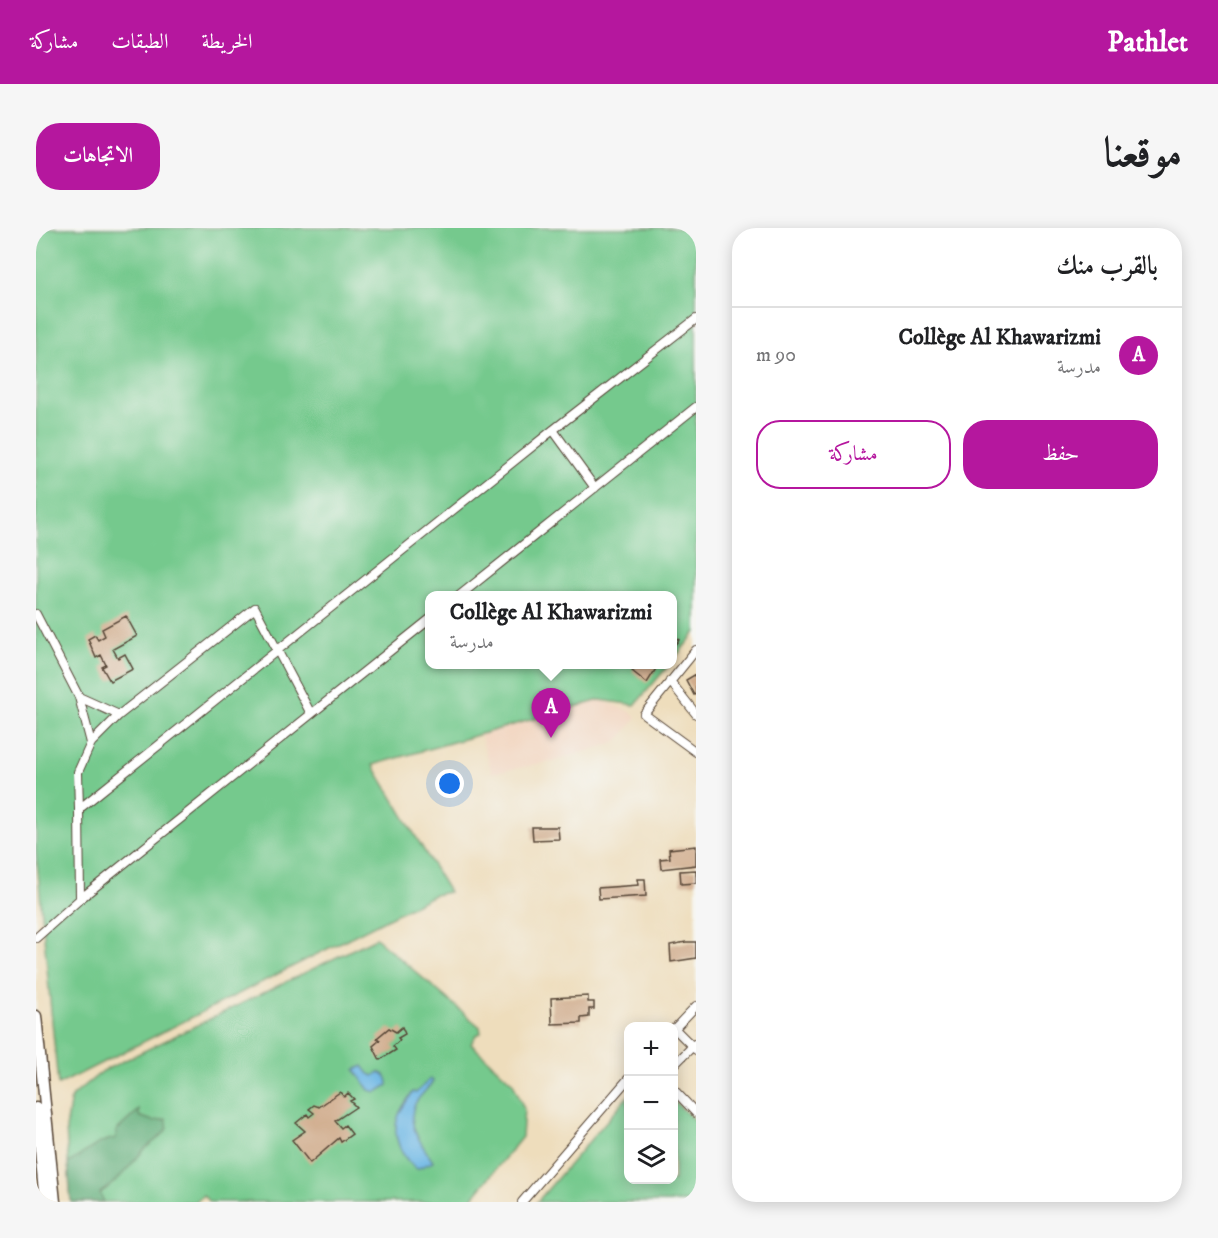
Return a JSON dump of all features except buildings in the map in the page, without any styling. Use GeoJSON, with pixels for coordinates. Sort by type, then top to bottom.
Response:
{"type":"FeatureCollection","features":[{"type":"Feature","properties":{"kind":"main road"},"geometry":{"type":"LineString","coordinates":[[36,1016],[55,1202]]}},
{"type":"Feature","properties":{"kind":"main road"},"geometry":{"type":"LineString","coordinates":[[36,1108],[45,1202]]}},
{"type":"Feature","properties":{"kind":"street"},"geometry":{"type":"LineString","coordinates":[[79,809],[553,430],[696,320]]}},
{"type":"Feature","properties":{"kind":"street"},"geometry":{"type":"LineString","coordinates":[[465,591],[696,406]]}},
{"type":"Feature","properties":{"kind":"street"},"geometry":{"type":"LineString","coordinates":[[553,430],[595,488]]}},
{"type":"Feature","properties":{"kind":"street"},"geometry":{"type":"LineString","coordinates":[[80,899],[78,772],[90,743],[119,715],[255,608],[311,714]]}},
{"type":"Feature","properties":{"kind":"street"},"geometry":{"type":"LineString","coordinates":[[36,614],[79,698],[90,743]]}},
{"type":"Feature","properties":{"kind":"street"},"geometry":{"type":"LineString","coordinates":[[36,938],[80,899],[425,622]]}},
{"type":"Feature","properties":{"kind":"street"},"geometry":{"type":"LineString","coordinates":[[696,650],[644,714],[696,752]]}},
{"type":"Feature","properties":{"kind":"street"},"geometry":{"type":"LineString","coordinates":[[670,681],[696,714]]}},
{"type":"Feature","properties":{"kind":"street"},"geometry":{"type":"LineString","coordinates":[[79,698],[119,715]]}},
{"type":"Feature","properties":{"kind":"street"},"geometry":{"type":"LineString","coordinates":[[678,1024],[696,1006]]}},
{"type":"Feature","properties":{"kind":"street"},"geometry":{"type":"LineString","coordinates":[[678,1032],[695,1047],[678,1062]]}},
{"type":"Feature","properties":{"kind":"street"},"geometry":{"type":"LineString","coordinates":[[522,1202],[624,1084]]}},
{"type":"Feature","properties":{"kind":"street"},"geometry":{"type":"LineString","coordinates":[[678,1094],[694,1108]]}},
{"type":"Feature","properties":{"kind":"shaded area"},"geometry":{"type":"Polygon","coordinates":[[[600,700],[629,711],[637,717],[617,742],[554,761],[492,773],[480,734],[600,700]]]}},
{"type":"Feature","properties":{"kind":"green space"},"geometry":{"type":"Polygon","coordinates":[[[36,228],[696,228],[696,632],[677,655],[677,591],[425,591],[425,669],[666,669],[635,705],[600,700],[373,765],[449,892],[434,895],[58,1085],[36,851],[36,228]]]}},
{"type":"Feature","properties":{"kind":"green space"},"geometry":{"type":"Polygon","coordinates":[[[376,938],[480,1027],[481,1033],[476,1035],[471,1044],[513,1083],[524,1109],[522,1137],[469,1202],[209,1202],[203,1195],[195,1202],[71,1202],[66,1129],[71,1097],[103,1071],[376,938]]]}},
{"type":"Feature","properties":{"kind":"green space"},"geometry":{"type":"Polygon","coordinates":[[[624,1101],[624,1184],[678,1184],[678,1105],[696,1122],[696,1202],[537,1202],[624,1101]]]}},
{"type":"Feature","properties":{"kind":"green space"},"geometry":{"type":"Polygon","coordinates":[[[139,1110],[139,1116],[153,1121],[166,1119],[168,1128],[118,1179],[100,1193],[104,1202],[71,1202],[68,1163],[96,1145],[116,1138],[116,1131],[139,1110]]]}},
{"type":"Feature","properties":{"kind":"water"},"geometry":{"type":"Polygon","coordinates":[[[363,1066],[369,1074],[374,1076],[379,1072],[383,1074],[387,1078],[388,1085],[377,1092],[369,1090],[355,1070],[363,1066]]]}},
{"type":"Feature","properties":{"kind":"water"},"geometry":{"type":"Polygon","coordinates":[[[430,1079],[433,1081],[415,1104],[412,1119],[416,1134],[433,1162],[417,1169],[399,1146],[396,1124],[401,1110],[413,1092],[416,1093],[430,1079]]]}},
{"type":"Feature","properties":{"kind":"place","name":"Collège Al Khawarizmi"},"geometry":{"type":"Point","coordinates":[551,738]}}]}
